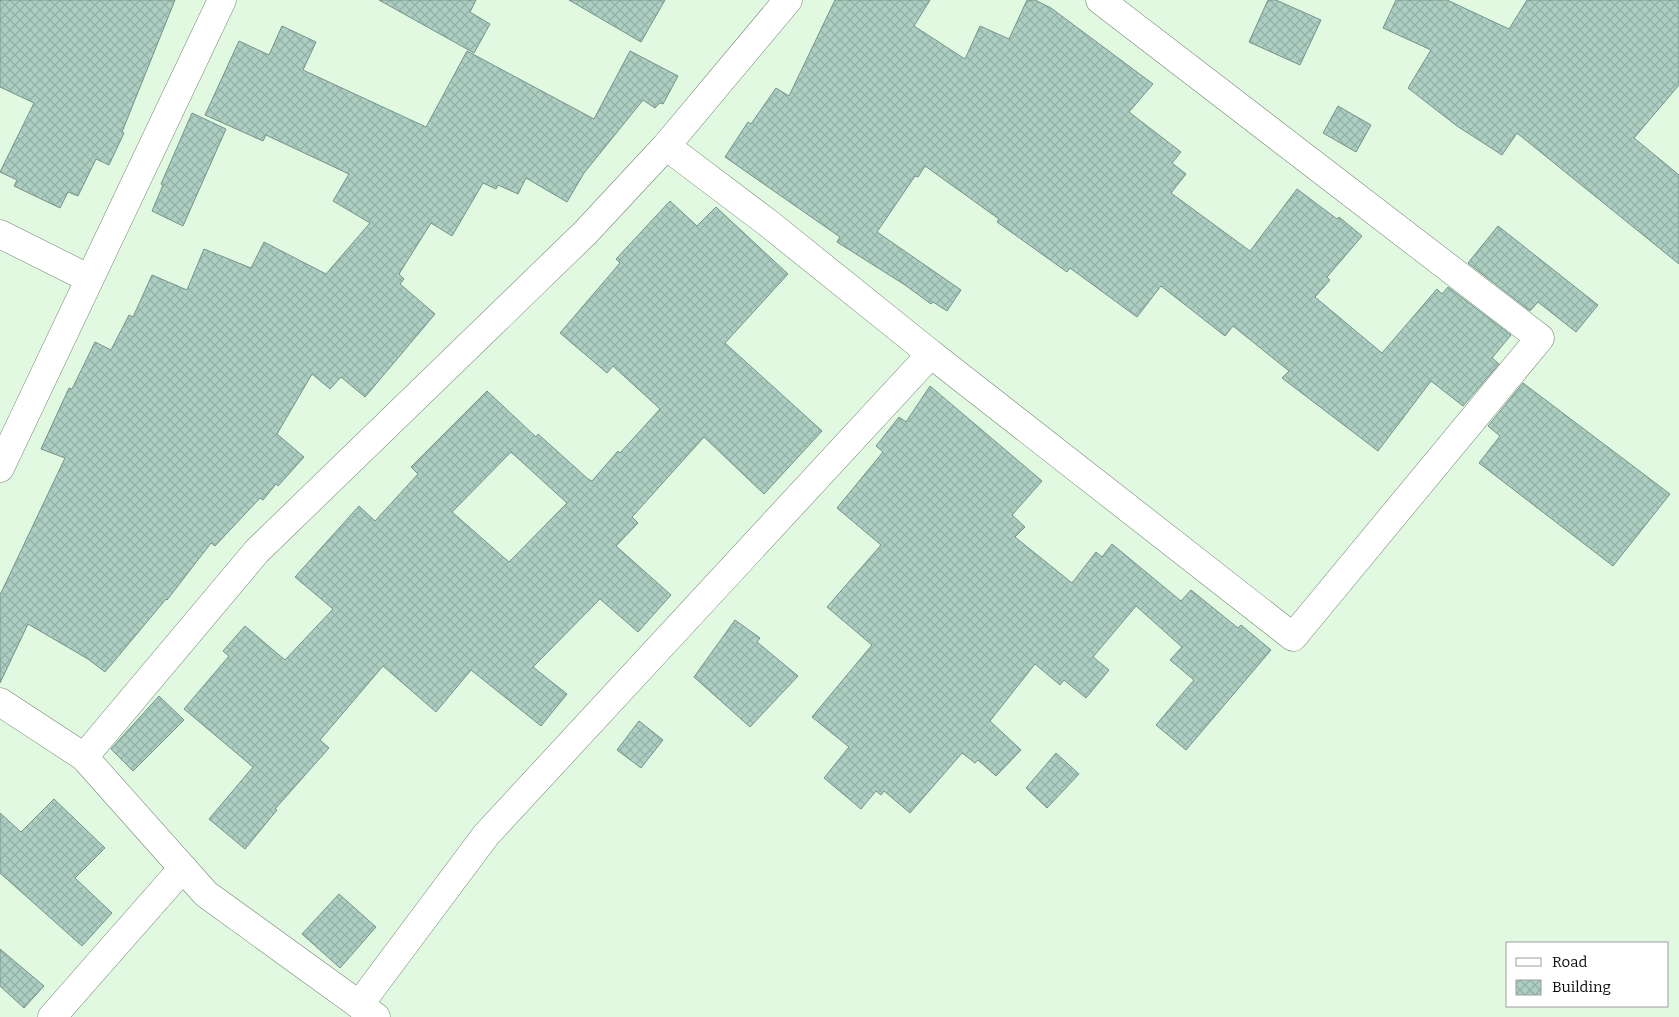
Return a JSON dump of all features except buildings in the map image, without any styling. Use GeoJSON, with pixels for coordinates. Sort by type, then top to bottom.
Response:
{"type":"FeatureCollection","features":[{"type":"Feature","properties":{"kind":"street"},"geometry":{"type":"LineString","coordinates":[[0,468],[88,278],[222,0]]}},
{"type":"Feature","properties":{"kind":"street"},"geometry":{"type":"LineString","coordinates":[[84,756],[257,550],[586,232],[666,146],[788,0]]}},
{"type":"Feature","properties":{"kind":"street"},"geometry":{"type":"LineString","coordinates":[[666,146],[768,223],[931,354],[1293,637],[1540,338],[1100,0]]}},
{"type":"Feature","properties":{"kind":"street"},"geometry":{"type":"LineString","coordinates":[[0,234],[88,278]]}},
{"type":"Feature","properties":{"kind":"street"},"geometry":{"type":"LineString","coordinates":[[0,702],[84,756],[206,894],[368,1011],[486,835],[931,354]]}},
{"type":"Feature","properties":{"kind":"street"},"geometry":{"type":"LineString","coordinates":[[52,1017],[183,868]]}}]}
